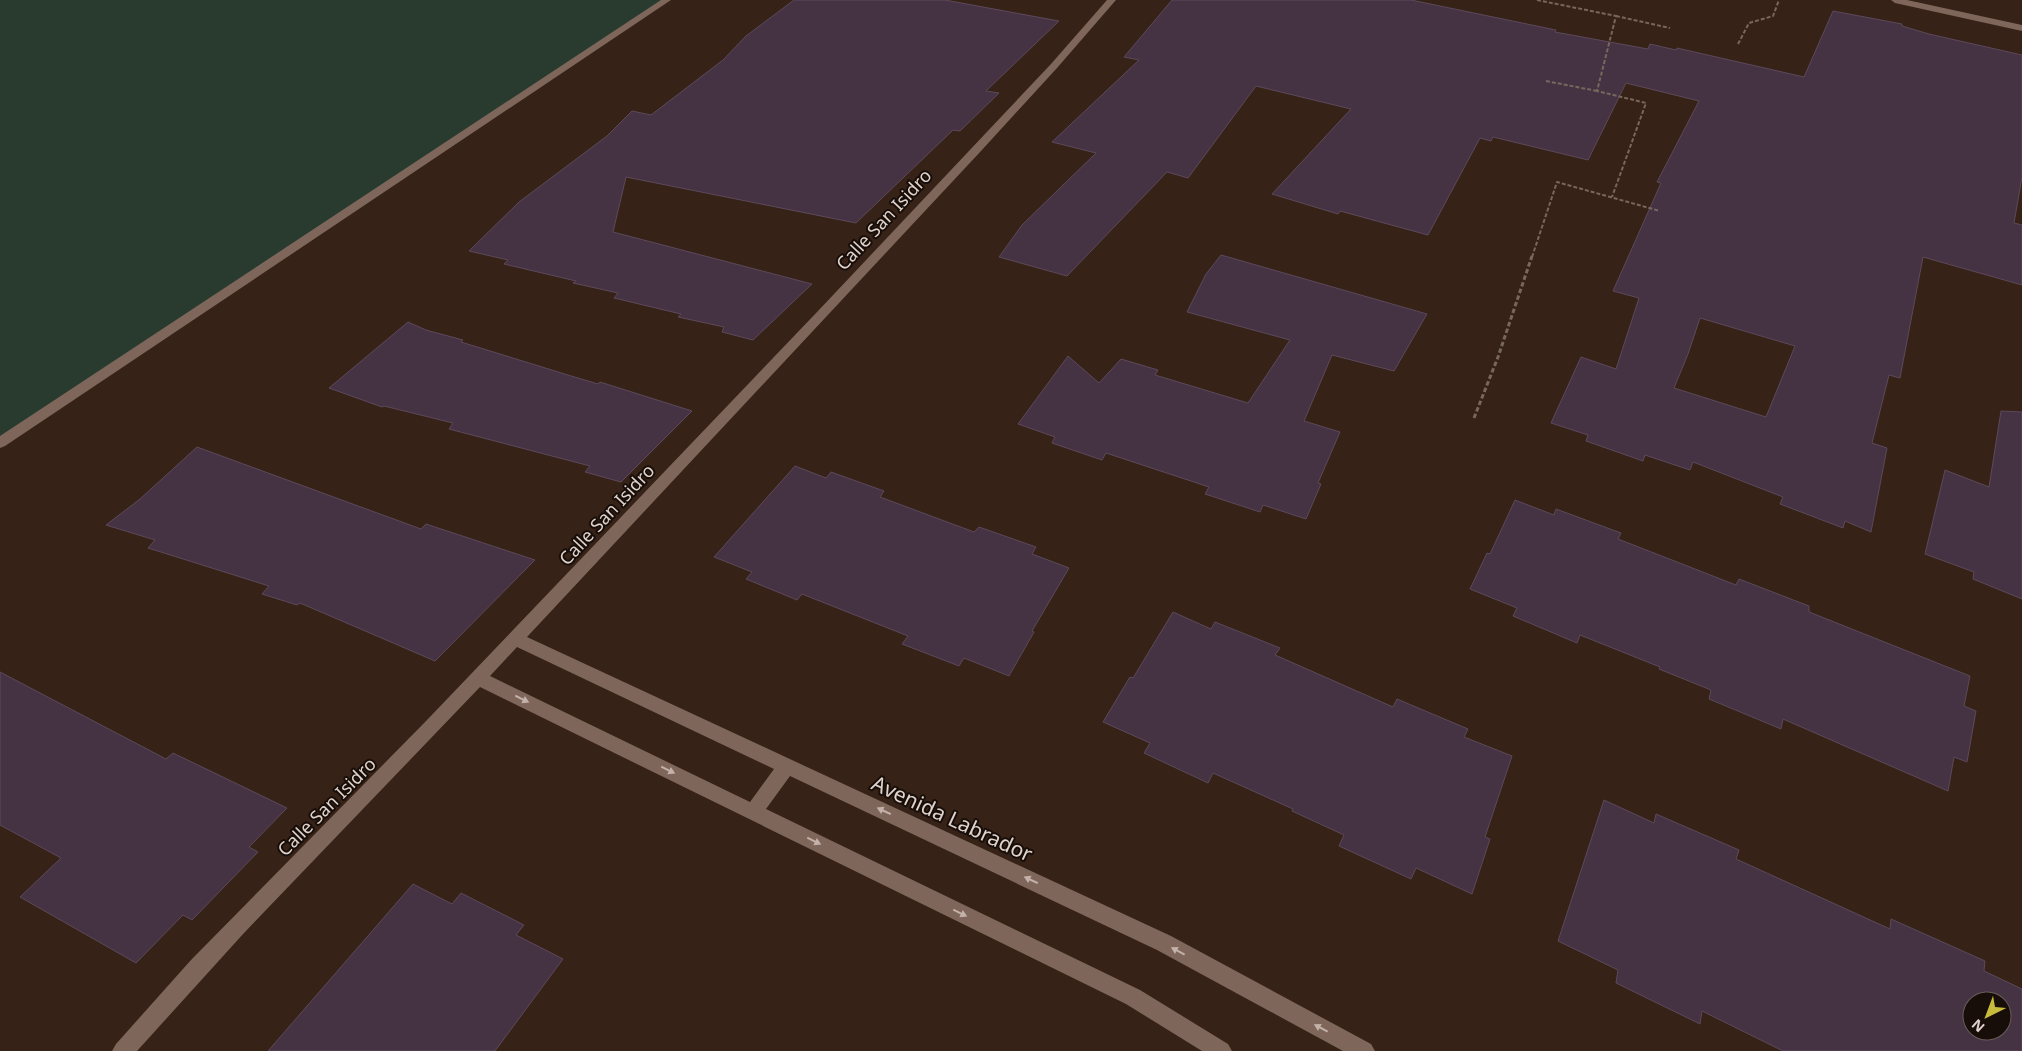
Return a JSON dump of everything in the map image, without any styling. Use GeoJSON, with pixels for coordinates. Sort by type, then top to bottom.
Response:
{"type":"FeatureCollection","features":[{"type":"Feature","properties":{"kind":"street"},"geometry":{"type":"LineString","coordinates":[[0,443],[667,0]]}},
{"type":"Feature","properties":{"kind":"street","name":"Calle San Isidro"},"geometry":{"type":"LineString","coordinates":[[123,1051],[278,882],[399,761],[986,139],[1112,0]]}},
{"type":"Feature","properties":{"kind":"street"},"geometry":{"type":"LineString","coordinates":[[1895,0],[2022,28]]}},
{"type":"Feature","properties":{"kind":"street","name":"Avenida Labrador"},"geometry":{"type":"LineString","coordinates":[[515,639],[1164,943],[1364,1051]]}},
{"type":"Feature","properties":{"kind":"street"},"geometry":{"type":"LineString","coordinates":[[478,678],[1133,997],[1221,1051]]}},
{"type":"Feature","properties":{"kind":"street"},"geometry":{"type":"LineString","coordinates":[[753,812],[787,766]]}},
{"type":"Feature","properties":{"kind":"path"},"geometry":{"type":"LineString","coordinates":[[1536,0],[1670,28]]}},
{"type":"Feature","properties":{"kind":"path"},"geometry":{"type":"LineString","coordinates":[[1738,44],[1749,22],[1773,16],[1779,0]]}},
{"type":"Feature","properties":{"kind":"path"},"geometry":{"type":"LineString","coordinates":[[1598,91],[1616,16]]}},
{"type":"Feature","properties":{"kind":"path"},"geometry":{"type":"LineString","coordinates":[[1546,80],[1646,103],[1612,197]]}},
{"type":"Feature","properties":{"kind":"path"},"geometry":{"type":"LineString","coordinates":[[1474,418],[1498,357],[1557,182],[1660,211]]}},
{"type":"Feature","properties":{"kind":"green space"},"geometry":{"type":"Polygon","coordinates":[[[0,0],[667,0],[0,440],[0,0]]]}},
{"type":"Feature","properties":{"kind":"building"},"geometry":{"type":"Polygon","coordinates":[[[794,0],[945,0],[1059,21],[986,91],[999,93],[960,131],[953,130],[856,223],[626,177],[613,232],[812,284],[753,340],[722,332],[724,327],[678,317],[681,314],[614,298],[618,293],[504,264],[508,260],[469,251],[519,202],[607,136],[632,111],[651,115],[723,60],[746,36],[794,0]]]}},
{"type":"Feature","properties":{"kind":"building"},"geometry":{"type":"Polygon","coordinates":[[[1172,0],[1411,0],[1556,30],[1555,32],[1648,49],[1650,44],[1676,50],[1677,48],[1804,77],[1833,11],[1902,24],[1902,26],[1929,34],[2022,55],[2022,177],[2014,223],[2022,225],[2022,285],[1923,257],[1900,378],[1889,375],[1872,443],[1887,448],[1871,532],[1845,521],[1843,528],[1780,504],[1783,497],[1693,462],[1690,470],[1645,455],[1643,461],[1586,441],[1588,435],[1551,423],[1581,357],[1616,369],[1639,298],[1613,291],[1661,183],[1657,182],[1699,101],[1626,83],[1588,160],[1493,137],[1491,141],[1480,138],[1428,235],[1340,211],[1338,214],[1272,194],[1351,109],[1256,86],[1188,178],[1167,172],[1067,276],[999,257],[1022,225],[1096,153],[1052,142],[1139,60],[1124,57],[1172,0]],[[1700,318],[1674,388],[1766,417],[1795,346],[1700,318]]]}},
{"type":"Feature","properties":{"kind":"building"},"geometry":{"type":"Polygon","coordinates":[[[1221,255],[1427,314],[1394,371],[1332,355],[1304,421],[1340,432],[1318,483],[1321,484],[1306,519],[1263,505],[1260,512],[1205,494],[1209,487],[1106,453],[1102,460],[1052,443],[1055,437],[1018,424],[1068,356],[1099,383],[1121,359],[1158,370],[1155,375],[1248,403],[1290,340],[1187,312],[1206,274],[1221,255]]]}},
{"type":"Feature","properties":{"kind":"building"},"geometry":{"type":"Polygon","coordinates":[[[408,322],[426,330],[463,340],[461,342],[692,411],[621,482],[585,472],[590,466],[449,429],[453,423],[382,407],[329,388],[408,322]]]}},
{"type":"Feature","properties":{"kind":"building"},"geometry":{"type":"Polygon","coordinates":[[[2001,411],[2022,412],[2022,599],[1973,579],[1974,572],[1925,554],[1945,470],[1989,487],[2001,411]]]}},
{"type":"Feature","properties":{"kind":"building"},"geometry":{"type":"Polygon","coordinates":[[[197,447],[421,529],[426,524],[535,560],[435,661],[300,603],[297,605],[262,594],[269,586],[148,548],[155,540],[106,525],[140,499],[197,447]]]}},
{"type":"Feature","properties":{"kind":"building"},"geometry":{"type":"Polygon","coordinates":[[[795,466],[826,478],[831,472],[884,491],[880,497],[974,532],[979,527],[1036,547],[1032,554],[1069,568],[1032,631],[1034,632],[1009,676],[964,658],[959,666],[902,644],[908,636],[802,594],[797,600],[746,579],[752,572],[714,557],[795,466]]]}},
{"type":"Feature","properties":{"kind":"building"},"geometry":{"type":"Polygon","coordinates":[[[1515,500],[1554,515],[1556,509],[1621,533],[1618,539],[1736,585],[1739,579],[1809,606],[1809,612],[1970,676],[1964,706],[1976,711],[1967,762],[1954,757],[1948,791],[1783,719],[1781,729],[1709,699],[1711,690],[1659,669],[1660,667],[1580,635],[1577,643],[1513,616],[1517,608],[1470,589],[1487,553],[1490,554],[1515,500]]]}},
{"type":"Feature","properties":{"kind":"building"},"geometry":{"type":"Polygon","coordinates":[[[1173,612],[1211,629],[1215,622],[1280,648],[1275,655],[1393,707],[1397,699],[1468,729],[1464,737],[1512,756],[1485,837],[1490,839],[1472,894],[1416,868],[1411,879],[1339,846],[1344,835],[1292,811],[1293,809],[1213,773],[1208,783],[1144,753],[1150,743],[1103,722],[1130,677],[1133,678],[1173,612]]]}},
{"type":"Feature","properties":{"kind":"building"},"geometry":{"type":"Polygon","coordinates":[[[0,672],[166,759],[173,753],[287,808],[249,847],[258,852],[192,920],[183,915],[136,963],[20,897],[61,858],[0,825],[0,672]]]}},
{"type":"Feature","properties":{"kind":"building"},"geometry":{"type":"Polygon","coordinates":[[[1604,800],[1654,823],[1656,814],[1739,850],[1736,859],[1890,929],[1891,919],[1985,961],[1984,971],[2022,989],[2022,1051],[1783,1051],[1702,1011],[1700,1024],[1616,983],[1618,970],[1558,941],[1604,800]]]}},
{"type":"Feature","properties":{"kind":"building"},"geometry":{"type":"Polygon","coordinates":[[[413,884],[452,904],[461,893],[524,925],[516,935],[563,959],[495,1051],[268,1051],[413,884]]]}}]}
